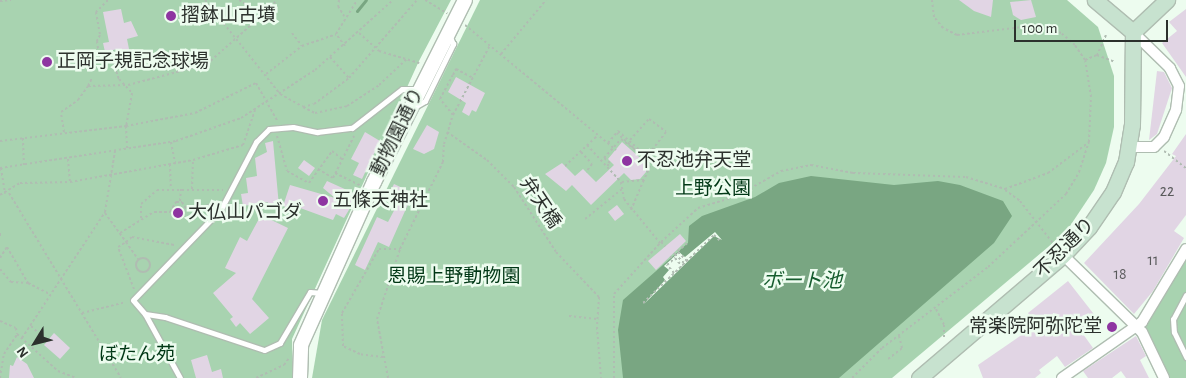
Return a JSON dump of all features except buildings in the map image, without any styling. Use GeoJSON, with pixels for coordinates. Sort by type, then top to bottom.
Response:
{"type":"FeatureCollection","features":[{"type":"Feature","properties":{"kind":"main road"},"geometry":{"type":"LineString","coordinates":[[1095,0],[1132,32],[1167,0]]}},
{"type":"Feature","properties":{"kind":"main road","name":"不忍通り"},"geometry":{"type":"LineString","coordinates":[[919,378],[1063,255],[1089,227],[1113,192],[1129,147],[1134,103],[1132,32]]}},
{"type":"Feature","properties":{"kind":"street","name":"動物園通り"},"geometry":{"type":"LineString","coordinates":[[300,378],[301,345],[408,112],[447,32],[465,0]]}},
{"type":"Feature","properties":{"kind":"street"},"geometry":{"type":"LineString","coordinates":[[1129,147],[1154,147],[1164,137],[1176,110],[1182,86],[1170,68],[1132,32]]}},
{"type":"Feature","properties":{"kind":"street"},"geometry":{"type":"LineString","coordinates":[[1065,377],[1136,326],[1186,250]]}},
{"type":"Feature","properties":{"kind":"street"},"geometry":{"type":"LineString","coordinates":[[1063,255],[1136,326],[1164,378]]}},
{"type":"Feature","properties":{"kind":"lane"},"geometry":{"type":"LineString","coordinates":[[408,112],[425,101],[453,44],[447,32]]}},
{"type":"Feature","properties":{"kind":"lane"},"geometry":{"type":"LineString","coordinates":[[180,378],[145,314],[133,300],[136,293],[187,246],[225,202],[250,151],[276,129],[317,132],[352,128],[402,89],[419,89]]}},
{"type":"Feature","properties":{"kind":"lane"},"geometry":{"type":"LineString","coordinates":[[145,314],[272,350],[310,292],[324,294]]}},
{"type":"Feature","properties":{"kind":"lane"},"geometry":{"type":"LineString","coordinates":[[1186,294],[1173,319],[1174,332],[1186,357]]}},
{"type":"Feature","properties":{"kind":"path"},"geometry":{"type":"LineString","coordinates":[[0,1],[11,0]]}},
{"type":"Feature","properties":{"kind":"path"},"geometry":{"type":"LineString","coordinates":[[109,0],[96,12],[99,56],[113,62],[116,74],[128,85],[132,93],[126,126],[128,149]]}},
{"type":"Feature","properties":{"kind":"path"},"geometry":{"type":"LineString","coordinates":[[205,0],[266,74],[280,94],[315,113],[347,106],[380,85],[407,59]]}},
{"type":"Feature","properties":{"kind":"path"},"geometry":{"type":"LineString","coordinates":[[239,0],[255,10],[267,11]]}},
{"type":"Feature","properties":{"kind":"path"},"geometry":{"type":"LineString","coordinates":[[88,86],[128,85],[207,64],[237,41],[277,0]]}},
{"type":"Feature","properties":{"kind":"path"},"geometry":{"type":"LineString","coordinates":[[339,0],[338,6],[344,16]]}},
{"type":"Feature","properties":{"kind":"path"},"geometry":{"type":"LineString","coordinates":[[266,74],[302,46],[336,34],[344,16],[357,0]]}},
{"type":"Feature","properties":{"kind":"path"},"geometry":{"type":"LineString","coordinates":[[5,194],[0,168],[171,142],[205,132],[255,110],[345,46],[393,0]]}},
{"type":"Feature","properties":{"kind":"path"},"geometry":{"type":"LineString","coordinates":[[303,106],[314,104],[349,78],[373,46],[417,0]]}},
{"type":"Feature","properties":{"kind":"path"},"geometry":{"type":"LineString","coordinates":[[425,0],[455,18],[490,45],[614,149]]}},
{"type":"Feature","properties":{"kind":"path"},"geometry":{"type":"LineString","coordinates":[[501,54],[546,0]]}},
{"type":"Feature","properties":{"kind":"path"},"geometry":{"type":"LineString","coordinates":[[852,378],[899,336],[936,309],[1035,224],[1066,194],[1079,172],[1089,142],[1092,97],[1086,60],[1061,33],[1039,26],[957,35],[943,28],[934,17],[932,0]]}},
{"type":"Feature","properties":{"kind":"path"},"geometry":{"type":"LineString","coordinates":[[176,16],[197,20],[211,8]]}},
{"type":"Feature","properties":{"kind":"path"},"geometry":{"type":"LineString","coordinates":[[292,33],[302,46]]}},
{"type":"Feature","properties":{"kind":"path"},"geometry":{"type":"LineString","coordinates":[[359,33],[373,46],[422,64]]}},
{"type":"Feature","properties":{"kind":"path"},"geometry":{"type":"LineString","coordinates":[[336,34],[345,46]]}},
{"type":"Feature","properties":{"kind":"path"},"geometry":{"type":"LineString","coordinates":[[1086,60],[1098,55],[1106,36]]}},
{"type":"Feature","properties":{"kind":"path"},"geometry":{"type":"LineString","coordinates":[[388,378],[377,319],[400,249],[443,162],[447,132],[454,115],[490,45]]}},
{"type":"Feature","properties":{"kind":"path"},"geometry":{"type":"LineString","coordinates":[[1098,55],[1099,59],[1115,62]]}},
{"type":"Feature","properties":{"kind":"path"},"geometry":{"type":"LineString","coordinates":[[330,57],[349,78]]}},
{"type":"Feature","properties":{"kind":"path"},"geometry":{"type":"LineString","coordinates":[[454,115],[440,99],[456,69],[473,78]]}},
{"type":"Feature","properties":{"kind":"path"},"geometry":{"type":"LineString","coordinates":[[64,133],[61,112],[78,100],[92,78]]}},
{"type":"Feature","properties":{"kind":"path"},"geometry":{"type":"LineString","coordinates":[[0,141],[126,126],[195,113],[256,83],[279,120],[276,129],[291,176],[309,183],[332,151],[342,160]]}},
{"type":"Feature","properties":{"kind":"path"},"geometry":{"type":"LineString","coordinates":[[243,145],[255,110]]}},
{"type":"Feature","properties":{"kind":"path"},"geometry":{"type":"LineString","coordinates":[[630,140],[649,119],[666,132],[648,156]]}},
{"type":"Feature","properties":{"kind":"path","name":"弁天橋"},"geometry":{"type":"LineString","coordinates":[[447,132],[462,142],[514,187],[556,252],[587,288],[599,297],[597,319]]}},
{"type":"Feature","properties":{"kind":"path"},"geometry":{"type":"LineString","coordinates":[[608,143],[616,133]]}},
{"type":"Feature","properties":{"kind":"path"},"geometry":{"type":"LineString","coordinates":[[616,133],[630,140],[648,156],[650,172],[644,180],[631,210]]}},
{"type":"Feature","properties":{"kind":"path"},"geometry":{"type":"LineString","coordinates":[[607,166],[610,162],[604,158],[621,139],[637,151],[616,133]]}},
{"type":"Feature","properties":{"kind":"path"},"geometry":{"type":"LineString","coordinates":[[565,166],[598,135]]}},
{"type":"Feature","properties":{"kind":"path"},"geometry":{"type":"LineString","coordinates":[[23,138],[24,165]]}},
{"type":"Feature","properties":{"kind":"path"},"geometry":{"type":"LineString","coordinates":[[171,142],[174,164]]}},
{"type":"Feature","properties":{"kind":"path"},"geometry":{"type":"LineString","coordinates":[[1005,189],[1048,173],[1089,142]]}},
{"type":"Feature","properties":{"kind":"path"},"geometry":{"type":"LineString","coordinates":[[318,169],[333,178],[350,143]]}},
{"type":"Feature","properties":{"kind":"path"},"geometry":{"type":"LineString","coordinates":[[243,145],[250,151]]}},
{"type":"Feature","properties":{"kind":"path"},"geometry":{"type":"LineString","coordinates":[[0,195],[9,193],[20,183],[70,182],[193,160],[243,145]]}},
{"type":"Feature","properties":{"kind":"path"},"geometry":{"type":"LineString","coordinates":[[587,145],[621,182],[622,189],[636,219],[665,246]]}},
{"type":"Feature","properties":{"kind":"path"},"geometry":{"type":"LineString","coordinates":[[22,338],[105,212],[115,151]]}},
{"type":"Feature","properties":{"kind":"path"},"geometry":{"type":"LineString","coordinates":[[581,151],[592,164],[586,172]]}},
{"type":"Feature","properties":{"kind":"path"},"geometry":{"type":"LineString","coordinates":[[1163,151],[1186,168]]}},
{"type":"Feature","properties":{"kind":"path"},"geometry":{"type":"LineString","coordinates":[[68,158],[70,182]]}},
{"type":"Feature","properties":{"kind":"path"},"geometry":{"type":"LineString","coordinates":[[192,189],[193,160]]}},
{"type":"Feature","properties":{"kind":"path"},"geometry":{"type":"LineString","coordinates":[[170,164],[170,189]]}},
{"type":"Feature","properties":{"kind":"path"},"geometry":{"type":"LineString","coordinates":[[614,378],[614,294],[660,243],[698,208],[737,196],[781,172],[810,165],[852,172],[966,177],[1005,189],[1020,202],[1035,224],[1063,255]]}},
{"type":"Feature","properties":{"kind":"path"},"geometry":{"type":"LineString","coordinates":[[336,173],[364,187]]}},
{"type":"Feature","properties":{"kind":"path"},"geometry":{"type":"LineString","coordinates":[[621,182],[644,180]]}},
{"type":"Feature","properties":{"kind":"path"},"geometry":{"type":"LineString","coordinates":[[141,218],[139,210],[146,196],[170,189],[230,190]]}},
{"type":"Feature","properties":{"kind":"path"},"geometry":{"type":"LineString","coordinates":[[181,189],[180,201],[187,210],[225,202]]}},
{"type":"Feature","properties":{"kind":"path"},"geometry":{"type":"LineString","coordinates":[[585,219],[622,189]]}},
{"type":"Feature","properties":{"kind":"path"},"geometry":{"type":"LineString","coordinates":[[9,193],[121,378]]}},
{"type":"Feature","properties":{"kind":"path"},"geometry":{"type":"LineString","coordinates":[[120,234],[141,218],[154,212],[170,212],[174,203],[180,201]]}},
{"type":"Feature","properties":{"kind":"path"},"geometry":{"type":"LineString","coordinates":[[105,212],[138,259],[138,270],[148,270],[148,260],[138,259]]}},
{"type":"Feature","properties":{"kind":"path"},"geometry":{"type":"LineString","coordinates":[[644,303],[714,234],[720,240]]}},
{"type":"Feature","properties":{"kind":"path"},"geometry":{"type":"LineString","coordinates":[[136,293],[118,247],[132,236],[187,246]]}},
{"type":"Feature","properties":{"kind":"path"},"geometry":{"type":"LineString","coordinates":[[665,238],[668,243]]}},
{"type":"Feature","properties":{"kind":"path"},"geometry":{"type":"LineString","coordinates":[[674,272],[667,265],[674,254],[687,243]]}},
{"type":"Feature","properties":{"kind":"path"},"geometry":{"type":"LineString","coordinates":[[0,258],[7,247],[28,283]]}},
{"type":"Feature","properties":{"kind":"path"},"geometry":{"type":"LineString","coordinates":[[383,357],[360,354],[343,346],[342,313],[380,249],[400,249]]}},
{"type":"Feature","properties":{"kind":"path"},"geometry":{"type":"LineString","coordinates":[[674,254],[684,263]]}},
{"type":"Feature","properties":{"kind":"path"},"geometry":{"type":"LineString","coordinates":[[0,269],[11,282],[28,283],[50,294]]}},
{"type":"Feature","properties":{"kind":"path"},"geometry":{"type":"LineString","coordinates":[[82,313],[133,300]]}},
{"type":"Feature","properties":{"kind":"path"},"geometry":{"type":"LineString","coordinates":[[936,309],[944,325],[944,339]]}},
{"type":"Feature","properties":{"kind":"path"},"geometry":{"type":"LineString","coordinates":[[569,316],[597,319],[601,378]]}},
{"type":"Feature","properties":{"kind":"path"},"geometry":{"type":"LineString","coordinates":[[0,321],[16,328],[17,334],[58,371],[76,378]]}},
{"type":"Feature","properties":{"kind":"path"},"geometry":{"type":"LineString","coordinates":[[31,325],[47,341]]}},
{"type":"Feature","properties":{"kind":"path"},"geometry":{"type":"LineString","coordinates":[[0,378],[4,354],[17,334]]}},
{"type":"Feature","properties":{"kind":"path"},"geometry":{"type":"LineString","coordinates":[[888,359],[902,348],[899,336]]}},
{"type":"Feature","properties":{"kind":"path"},"geometry":{"type":"LineString","coordinates":[[256,378],[284,365],[289,358]]}},
{"type":"Feature","properties":{"kind":"green space","name":"ぼたん苑"},"geometry":{"type":"Polygon","coordinates":[[[0,0],[451,0],[419,61],[292,339],[293,378],[0,378],[0,0]]]}},
{"type":"Feature","properties":{"kind":"green space","name":"上野公園"},"geometry":{"type":"Polygon","coordinates":[[[480,0],[1067,0],[1098,27],[1114,76],[1114,127],[1106,163],[1094,190],[1066,232],[892,378],[312,378],[322,320],[480,0]]]}},
{"type":"Feature","properties":{"kind":"green space"},"geometry":{"type":"Polygon","coordinates":[[[1186,259],[1186,378],[1170,378],[1144,325],[1186,259]]]}},
{"type":"Feature","properties":{"kind":"water","name":"ボート池"},"geometry":{"type":"Polygon","coordinates":[[[811,176],[894,185],[938,181],[960,185],[1003,201],[1012,216],[994,243],[839,378],[623,378],[618,330],[623,300],[688,243],[689,226],[702,216],[755,197],[779,183],[811,176]]]}},
{"type":"Feature","properties":{"kind":"pier"},"geometry":{"type":"Polygon","coordinates":[[[715,232],[722,240],[714,236],[644,304],[665,280],[663,277],[669,270],[664,266],[679,252],[685,257],[715,232]]]}},
{"type":"Feature","properties":{"kind":"waterway"},"geometry":{"type":"LineString","coordinates":[[357,11],[366,0]]}},
{"type":"Feature","properties":{"kind":"place","name":"摺鉢山古墳"},"geometry":{"type":"Point","coordinates":[171,16]}},
{"type":"Feature","properties":{"kind":"place","name":"正岡子規記念球場"},"geometry":{"type":"Point","coordinates":[47,62]}},
{"type":"Feature","properties":{"kind":"place","name":"不忍池弁天堂"},"geometry":{"type":"Point","coordinates":[627,161]}},
{"type":"Feature","properties":{"kind":"place","name":"五條天神社"},"geometry":{"type":"Point","coordinates":[323,201]}},
{"type":"Feature","properties":{"kind":"place","name":"大仏山パゴダ"},"geometry":{"type":"Point","coordinates":[178,213]}},
{"type":"Feature","properties":{"kind":"place","name":"常楽院阿弥陀堂"},"geometry":{"type":"Point","coordinates":[1112,327]}},
{"type":"Feature","properties":{"kind":"park label","name":"恩賜上野動物園"},"geometry":{"type":"Point","coordinates":[454,277]}}]}
